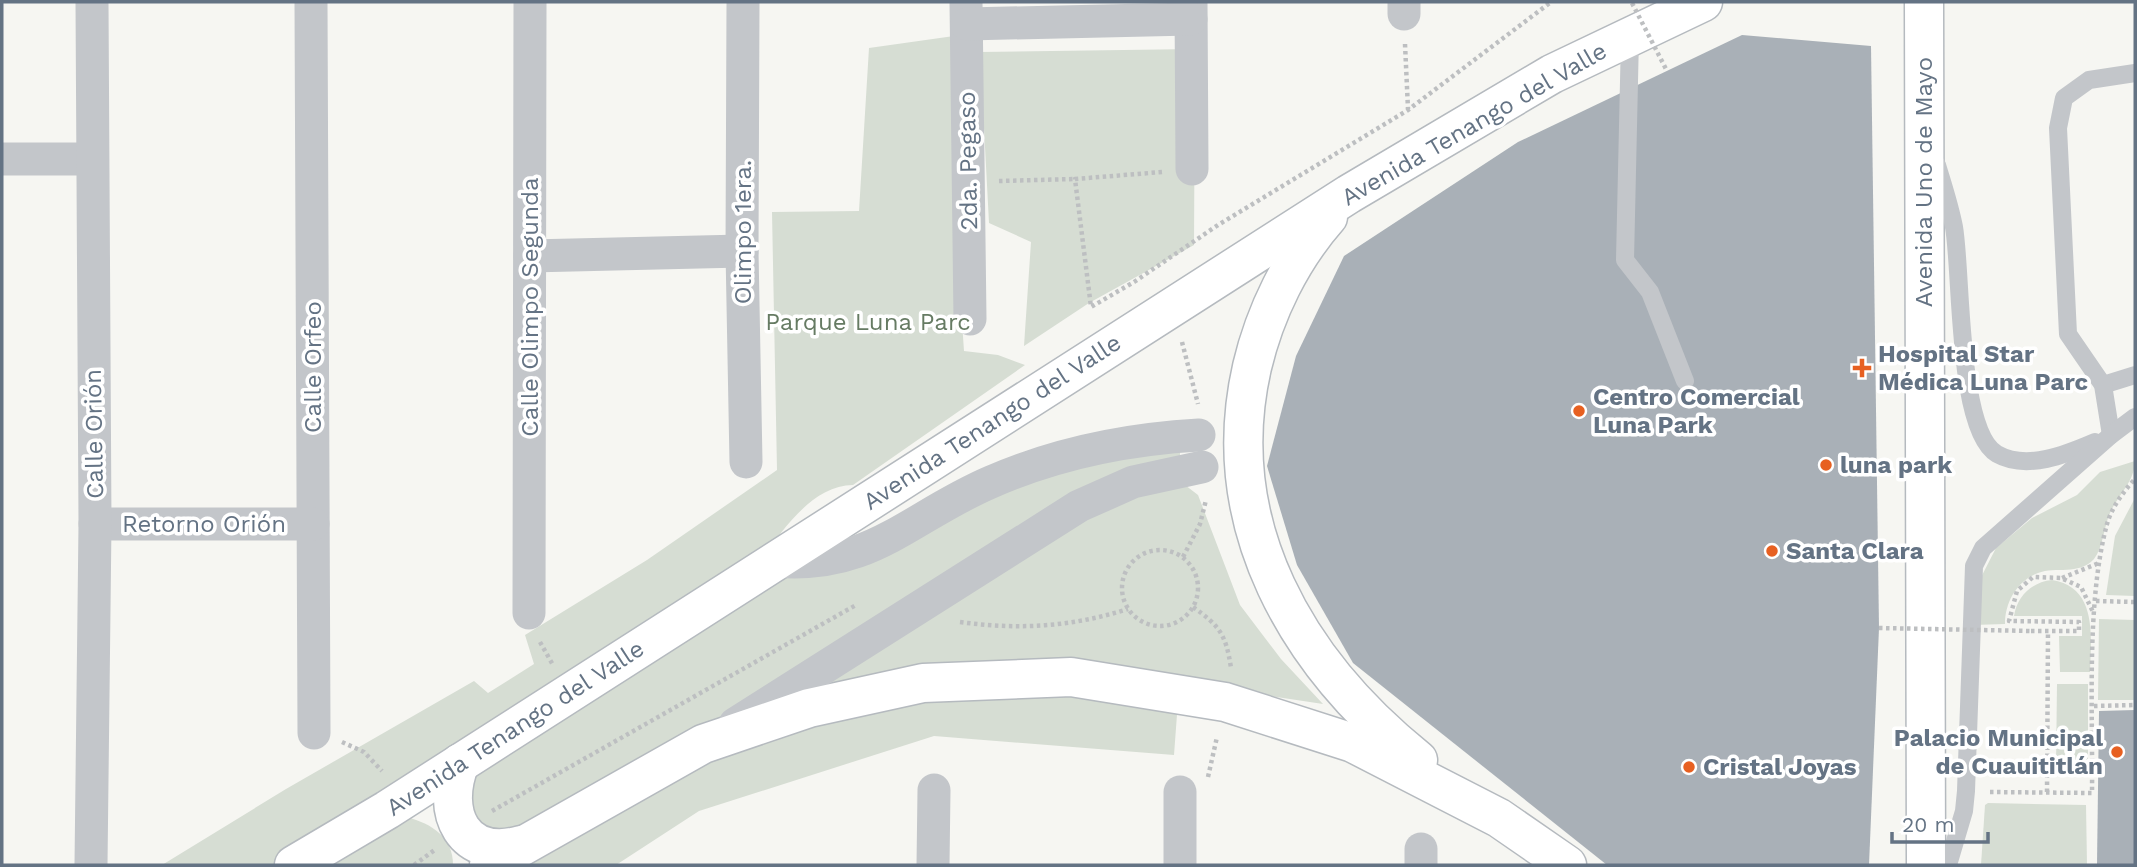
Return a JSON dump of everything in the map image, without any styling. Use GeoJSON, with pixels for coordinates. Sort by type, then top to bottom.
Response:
{"type":"FeatureCollection","features":[{"type":"Feature","properties":{"kind":"main road","name":"Avenida Tenango del Valle"},"geometry":{"type":"LineString","coordinates":[[294,865],[402,800],[1349,194],[1552,74],[1631,20],[1703,2]]}},
{"type":"Feature","properties":{"kind":"main road","name":"Avenida Uno de Mayo"},"geometry":{"type":"LineString","coordinates":[[1924,2],[1926,865]]}},
{"type":"Feature","properties":{"kind":"main road"},"geometry":{"type":"LineString","coordinates":[[1349,194],[1303,250],[1284,280],[1257,346],[1244,420],[1246,494],[1271,577],[1290,616],[1338,684],[1408,752],[1567,865]]}},
{"type":"Feature","properties":{"kind":"main road"},"geometry":{"type":"LineString","coordinates":[[489,865],[703,744],[809,709],[923,683],[1072,677],[1225,702],[1353,743],[1499,818]]}},
{"type":"Feature","properties":{"kind":"main road"},"geometry":{"type":"LineString","coordinates":[[460,763],[451,801],[453,814],[468,837],[493,849],[522,845]]}},
{"type":"Feature","properties":{"kind":"main road"},"geometry":{"type":"LineString","coordinates":[[402,800],[412,811],[439,822],[453,836],[458,865]]}},
{"type":"Feature","properties":{"kind":"street","name":"Calle Orión"},"geometry":{"type":"LineString","coordinates":[[91,865],[95,524],[92,2]]}},
{"type":"Feature","properties":{"kind":"street","name":"Calle Orfeo"},"geometry":{"type":"LineString","coordinates":[[312,2],[314,733]]}},
{"type":"Feature","properties":{"kind":"street","name":"Calle Olimpo Segunda"},"geometry":{"type":"LineString","coordinates":[[529,612],[530,2]]}},
{"type":"Feature","properties":{"kind":"street","name":"Olimpo 1era."},"geometry":{"type":"LineString","coordinates":[[743,2],[742,251],[746,462]]}},
{"type":"Feature","properties":{"kind":"street"},"geometry":{"type":"LineString","coordinates":[[967,13],[1191,10],[1192,169]]}},
{"type":"Feature","properties":{"kind":"street","name":"2da. Pegaso"},"geometry":{"type":"LineString","coordinates":[[967,13],[970,319]]}},
{"type":"Feature","properties":{"kind":"street"},"geometry":{"type":"LineString","coordinates":[[2,159],[92,159]]}},
{"type":"Feature","properties":{"kind":"street"},"geometry":{"type":"LineString","coordinates":[[530,256],[742,251]]}},
{"type":"Feature","properties":{"kind":"street"},"geometry":{"type":"LineString","coordinates":[[703,744],[1079,506],[1200,451],[1128,443],[1034,466],[949,503],[884,542],[858,554],[829,561],[774,561]]}},
{"type":"Feature","properties":{"kind":"street","name":"Retorno Orión"},"geometry":{"type":"LineString","coordinates":[[95,524],[313,524]]}},
{"type":"Feature","properties":{"kind":"street"},"geometry":{"type":"LineString","coordinates":[[933,790],[933,865]]}},
{"type":"Feature","properties":{"kind":"street"},"geometry":{"type":"LineString","coordinates":[[1180,792],[1180,865]]}},
{"type":"Feature","properties":{"kind":"lane"},"geometry":{"type":"LineString","coordinates":[[1631,20],[1625,260],[1650,292],[1685,381]]}},
{"type":"Feature","properties":{"kind":"lane"},"geometry":{"type":"LineString","coordinates":[[2111,435],[2103,385],[2068,334],[2058,128],[2064,98],[2089,80],[2135,73]]}},
{"type":"Feature","properties":{"kind":"lane"},"geometry":{"type":"LineString","coordinates":[[1923,112],[1954,227],[1968,387],[1981,437],[1996,453],[2012,460],[2058,458],[2111,435]]}},
{"type":"Feature","properties":{"kind":"lane"},"geometry":{"type":"LineString","coordinates":[[2103,385],[2135,375]]}},
{"type":"Feature","properties":{"kind":"lane"},"geometry":{"type":"LineString","coordinates":[[1948,865],[1964,811],[1966,791],[1975,566],[1983,548],[2111,435],[2135,418]]}},
{"type":"Feature","properties":{"kind":"path"},"geometry":{"type":"LineString","coordinates":[[1076,180],[1091,307],[1134,282],[1218,225],[1408,110],[1551,2]]}},
{"type":"Feature","properties":{"kind":"path"},"geometry":{"type":"LineString","coordinates":[[1404,8],[1408,110]]}},
{"type":"Feature","properties":{"kind":"path"},"geometry":{"type":"LineString","coordinates":[[1631,20],[1667,71]]}},
{"type":"Feature","properties":{"kind":"path"},"geometry":{"type":"LineString","coordinates":[[968,182],[1076,180],[1192,169]]}},
{"type":"Feature","properties":{"kind":"path"},"geometry":{"type":"LineString","coordinates":[[1966,791],[2092,793],[2095,616],[2100,563],[2108,522],[2121,494],[2135,479]]}},
{"type":"Feature","properties":{"kind":"path"},"geometry":{"type":"LineString","coordinates":[[1158,550],[1183,558],[1198,580],[1199,593],[1193,607],[1176,623],[1163,626],[1138,619],[1128,609],[1123,597],[1126,572],[1145,554],[1158,550]]}},
{"type":"Feature","properties":{"kind":"path"},"geometry":{"type":"LineString","coordinates":[[1879,628],[2078,631],[2078,622],[2010,621],[2017,591],[2033,577],[2061,578],[2100,563]]}},
{"type":"Feature","properties":{"kind":"path"},"geometry":{"type":"LineString","coordinates":[[2061,578],[2081,587],[2095,616]]}},
{"type":"Feature","properties":{"kind":"path"},"geometry":{"type":"LineString","coordinates":[[2096,601],[2135,602]]}},
{"type":"Feature","properties":{"kind":"path"},"geometry":{"type":"LineString","coordinates":[[1193,607],[1213,621],[1227,641],[1231,672]]}},
{"type":"Feature","properties":{"kind":"path"},"geometry":{"type":"LineString","coordinates":[[529,612],[545,652],[570,693]]}},
{"type":"Feature","properties":{"kind":"path"},"geometry":{"type":"LineString","coordinates":[[2047,792],[2049,632]]}},
{"type":"Feature","properties":{"kind":"path"},"geometry":{"type":"LineString","coordinates":[[2094,706],[2135,705]]}},
{"type":"Feature","properties":{"kind":"path"},"geometry":{"type":"LineString","coordinates":[[314,733],[365,752],[384,772],[402,800]]}},
{"type":"Feature","properties":{"kind":"green space"},"geometry":{"type":"Polygon","coordinates":[[[954,36],[954,205],[964,351],[998,355],[1025,365],[853,485],[838,487],[812,501],[760,560],[273,865],[162,865],[286,789],[474,681],[488,693],[534,664],[525,635],[647,560],[777,470],[772,212],[859,211],[869,48],[954,36]]]}},
{"type":"Feature","properties":{"kind":"green space","name":"Parque Luna Parc"},"geometry":{"type":"Polygon","coordinates":[[[1195,49],[1194,245],[1089,303],[1024,346],[1031,242],[989,223],[980,52],[1195,49]]]}},
{"type":"Feature","properties":{"kind":"green space"},"geometry":{"type":"Polygon","coordinates":[[[1180,449],[1180,460],[706,733],[496,840],[452,788],[772,579],[1033,474],[1180,449]]]}},
{"type":"Feature","properties":{"kind":"green space"},"geometry":{"type":"Polygon","coordinates":[[[2135,461],[2129,481],[2110,513],[2094,559],[2074,569],[2038,573],[2024,581],[2014,593],[2007,608],[2005,624],[1973,625],[1974,591],[1996,548],[2032,518],[2077,495],[2100,472],[2135,461]]]}},
{"type":"Feature","properties":{"kind":"green space"},"geometry":{"type":"Polygon","coordinates":[[[1185,485],[1198,495],[1240,605],[1281,659],[1323,704],[1075,667],[759,718],[1115,501],[1185,485]]]}},
{"type":"Feature","properties":{"kind":"green space"},"geometry":{"type":"Polygon","coordinates":[[[2135,498],[2135,596],[2106,595],[2115,536],[2135,498]]]}},
{"type":"Feature","properties":{"kind":"green space"},"geometry":{"type":"Polygon","coordinates":[[[2052,580],[2067,585],[2085,603],[2091,630],[2090,672],[2060,672],[2059,636],[2082,636],[2082,616],[2014,616],[2018,602],[2027,591],[2052,580]]]}},
{"type":"Feature","properties":{"kind":"green space"},"geometry":{"type":"Polygon","coordinates":[[[2099,619],[2135,620],[2135,700],[2098,700],[2099,619]]]}},
{"type":"Feature","properties":{"kind":"green space"},"geometry":{"type":"Polygon","coordinates":[[[1073,683],[1178,701],[1174,755],[934,736],[699,811],[616,865],[510,865],[699,754],[799,719],[1073,683]]]}},
{"type":"Feature","properties":{"kind":"green space"},"geometry":{"type":"Polygon","coordinates":[[[2057,684],[2088,684],[2088,765],[2056,766],[2057,684]]]}},
{"type":"Feature","properties":{"kind":"green space"},"geometry":{"type":"Polygon","coordinates":[[[1985,805],[2086,805],[2087,865],[1981,865],[1985,805]]]}},
{"type":"Feature","properties":{"kind":"green space"},"geometry":{"type":"Polygon","coordinates":[[[407,817],[433,828],[445,839],[453,865],[322,865],[407,817]]]}},
{"type":"Feature","properties":{"kind":"building","name":"Centro Comercial Luna Park"},"geometry":{"type":"Polygon","coordinates":[[[1742,35],[1871,46],[1879,628],[1869,865],[1607,865],[1353,663],[1297,565],[1267,466],[1296,356],[1344,256],[1518,142],[1742,35]]]}},
{"type":"Feature","properties":{"kind":"building","name":"Palacio Municipal de Cuauititlán"},"geometry":{"type":"Polygon","coordinates":[[[2135,710],[2135,865],[2097,865],[2099,711],[2135,710]]]}},
{"type":"Feature","properties":{"kind":"place","name":"Hospital Star Médica Luna Parc"},"geometry":{"type":"Point","coordinates":[1862,368]}},
{"type":"Feature","properties":{"kind":"place","name":"Centro Comercial Luna Park"},"geometry":{"type":"Point","coordinates":[1579,411]}},
{"type":"Feature","properties":{"kind":"place","name":"luna park"},"geometry":{"type":"Point","coordinates":[1826,465]}},
{"type":"Feature","properties":{"kind":"place","name":"Santa Clara"},"geometry":{"type":"Point","coordinates":[1772,551]}},
{"type":"Feature","properties":{"kind":"place","name":"Palacio Municipal de Cuauititlán"},"geometry":{"type":"Point","coordinates":[2117,752]}},
{"type":"Feature","properties":{"kind":"place","name":"Cristal Joyas"},"geometry":{"type":"Point","coordinates":[1689,767]}}]}
